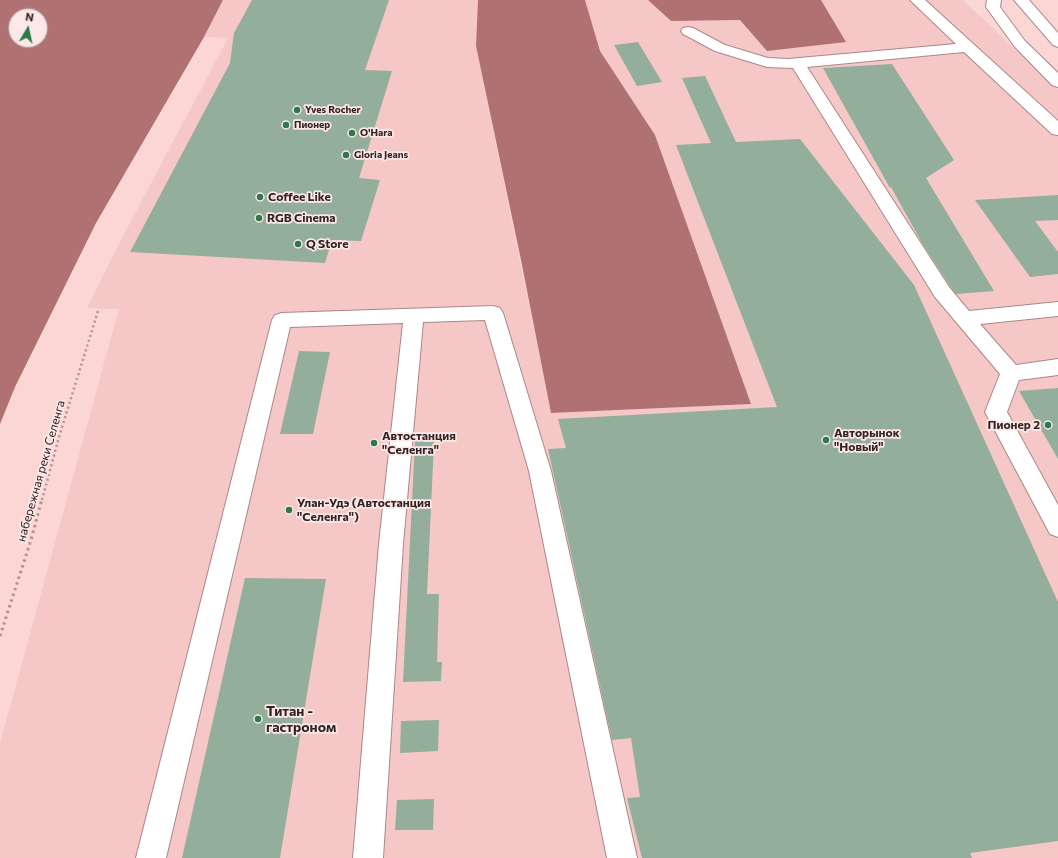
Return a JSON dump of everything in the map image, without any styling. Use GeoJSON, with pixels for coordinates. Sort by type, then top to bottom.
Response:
{"type":"FeatureCollection","features":[{"type":"Feature","properties":{"kind":"street"},"geometry":{"type":"LineString","coordinates":[[917,0],[1058,130]]}},
{"type":"Feature","properties":{"kind":"street"},"geometry":{"type":"LineString","coordinates":[[994,0],[993,7],[1020,44],[1058,82]]}},
{"type":"Feature","properties":{"kind":"street"},"geometry":{"type":"LineString","coordinates":[[1021,0],[1058,42]]}},
{"type":"Feature","properties":{"kind":"street"},"geometry":{"type":"LineString","coordinates":[[688,31],[720,48],[766,62],[788,64],[968,47]]}},
{"type":"Feature","properties":{"kind":"street"},"geometry":{"type":"LineString","coordinates":[[797,63],[942,292],[966,318],[1011,373]]}},
{"type":"Feature","properties":{"kind":"street"},"geometry":{"type":"LineString","coordinates":[[966,318],[1058,309]]}},
{"type":"Feature","properties":{"kind":"street"},"geometry":{"type":"LineString","coordinates":[[151,858],[282,320],[493,313],[540,471],[622,858]]}},
{"type":"Feature","properties":{"kind":"street"},"geometry":{"type":"LineString","coordinates":[[368,858],[391,544],[414,315]]}},
{"type":"Feature","properties":{"kind":"street"},"geometry":{"type":"LineString","coordinates":[[1011,373],[1058,367]]}},
{"type":"Feature","properties":{"kind":"street"},"geometry":{"type":"LineString","coordinates":[[1011,373],[996,412],[1058,528]]}},
{"type":"Feature","properties":{"kind":"path","name":"набережная реки Селенга"},"geometry":{"type":"LineString","coordinates":[[0,636],[31,540],[59,437],[98,311]]}},
{"type":"Feature","properties":{"kind":"shaded area"},"geometry":{"type":"Polygon","coordinates":[[[0,0],[223,0],[204,37],[96,223],[15,387],[0,424],[0,0]]]}},
{"type":"Feature","properties":{"kind":"shaded area"},"geometry":{"type":"Polygon","coordinates":[[[223,0],[478,0],[476,46],[551,413],[751,404],[655,135],[600,51],[585,0],[648,0],[671,21],[740,20],[846,42],[821,0],[963,0],[1058,89],[1058,858],[0,858],[0,743],[119,309],[87,308],[113,255],[228,38],[204,37],[223,0]]]}},
{"type":"Feature","properties":{"kind":"shaded area"},"geometry":{"type":"Polygon","coordinates":[[[478,0],[585,0],[600,51],[655,135],[751,404],[551,413],[521,260],[476,46],[478,0]]]}},
{"type":"Feature","properties":{"kind":"shaded area"},"geometry":{"type":"Polygon","coordinates":[[[648,0],[821,0],[846,42],[767,51],[740,20],[671,21],[648,0]]]}},
{"type":"Feature","properties":{"kind":"building","name":"Пионер"},"geometry":{"type":"Polygon","coordinates":[[[252,0],[389,0],[365,70],[392,71],[359,178],[380,180],[361,241],[332,240],[325,263],[130,252],[230,63],[234,33],[252,0]]]}},
{"type":"Feature","properties":{"kind":"building"},"geometry":{"type":"Polygon","coordinates":[[[638,42],[662,82],[637,86],[614,45],[638,42]]]}},
{"type":"Feature","properties":{"kind":"building"},"geometry":{"type":"Polygon","coordinates":[[[892,64],[954,160],[926,178],[994,291],[956,294],[922,243],[823,68],[892,64]]]}},
{"type":"Feature","properties":{"kind":"building","name":"Авторынок \"Новый\""},"geometry":{"type":"Polygon","coordinates":[[[705,76],[736,142],[800,139],[914,285],[1058,602],[1058,841],[970,853],[972,858],[642,858],[627,798],[640,797],[631,738],[612,740],[548,449],[566,448],[558,419],[777,407],[676,145],[711,143],[682,78],[705,76]]]}},
{"type":"Feature","properties":{"kind":"building"},"geometry":{"type":"Polygon","coordinates":[[[1058,195],[1058,220],[1035,221],[1058,252],[1058,274],[1030,277],[975,200],[1058,195]]]}},
{"type":"Feature","properties":{"kind":"building"},"geometry":{"type":"Polygon","coordinates":[[[299,351],[330,352],[313,434],[280,434],[299,351]]]}},
{"type":"Feature","properties":{"kind":"building","name":"Пионер 2"},"geometry":{"type":"Polygon","coordinates":[[[1058,388],[1058,459],[1019,391],[1058,388]]]}},
{"type":"Feature","properties":{"kind":"building"},"geometry":{"type":"Polygon","coordinates":[[[415,441],[434,442],[427,594],[439,594],[437,662],[442,662],[441,681],[403,682],[415,441]]]}},
{"type":"Feature","properties":{"kind":"building","name":"Титан - гастроном"},"geometry":{"type":"Polygon","coordinates":[[[245,578],[326,579],[280,858],[182,858],[245,578]]]}},
{"type":"Feature","properties":{"kind":"building"},"geometry":{"type":"Polygon","coordinates":[[[439,720],[438,751],[400,753],[401,721],[439,720]]]}},
{"type":"Feature","properties":{"kind":"building"},"geometry":{"type":"Polygon","coordinates":[[[434,799],[433,830],[395,830],[397,800],[434,799]]]}},
{"type":"Feature","properties":{"kind":"place","name":"Yves Rocher"},"geometry":{"type":"Point","coordinates":[297,110]}},
{"type":"Feature","properties":{"kind":"place","name":"Пионер"},"geometry":{"type":"Point","coordinates":[286,125]}},
{"type":"Feature","properties":{"kind":"place","name":"O'Hara"},"geometry":{"type":"Point","coordinates":[352,133]}},
{"type":"Feature","properties":{"kind":"place","name":"Gloria Jeans"},"geometry":{"type":"Point","coordinates":[346,155]}},
{"type":"Feature","properties":{"kind":"place","name":"Coffee Like"},"geometry":{"type":"Point","coordinates":[260,197]}},
{"type":"Feature","properties":{"kind":"place","name":"RGB Cinema"},"geometry":{"type":"Point","coordinates":[259,218]}},
{"type":"Feature","properties":{"kind":"place","name":"Q Store"},"geometry":{"type":"Point","coordinates":[298,244]}},
{"type":"Feature","properties":{"kind":"place","name":"Пионер 2"},"geometry":{"type":"Point","coordinates":[1048,425]}},
{"type":"Feature","properties":{"kind":"place","name":"Авторынок \"Новый\""},"geometry":{"type":"Point","coordinates":[826,440]}},
{"type":"Feature","properties":{"kind":"place","name":"Автостанция \"Селенга\""},"geometry":{"type":"Point","coordinates":[374,443]}},
{"type":"Feature","properties":{"kind":"place","name":"Улан-Удэ (Автостанция \"Селенга\")"},"geometry":{"type":"Point","coordinates":[289,510]}},
{"type":"Feature","properties":{"kind":"place","name":"Титан - гастроном"},"geometry":{"type":"Point","coordinates":[258,719]}}]}
